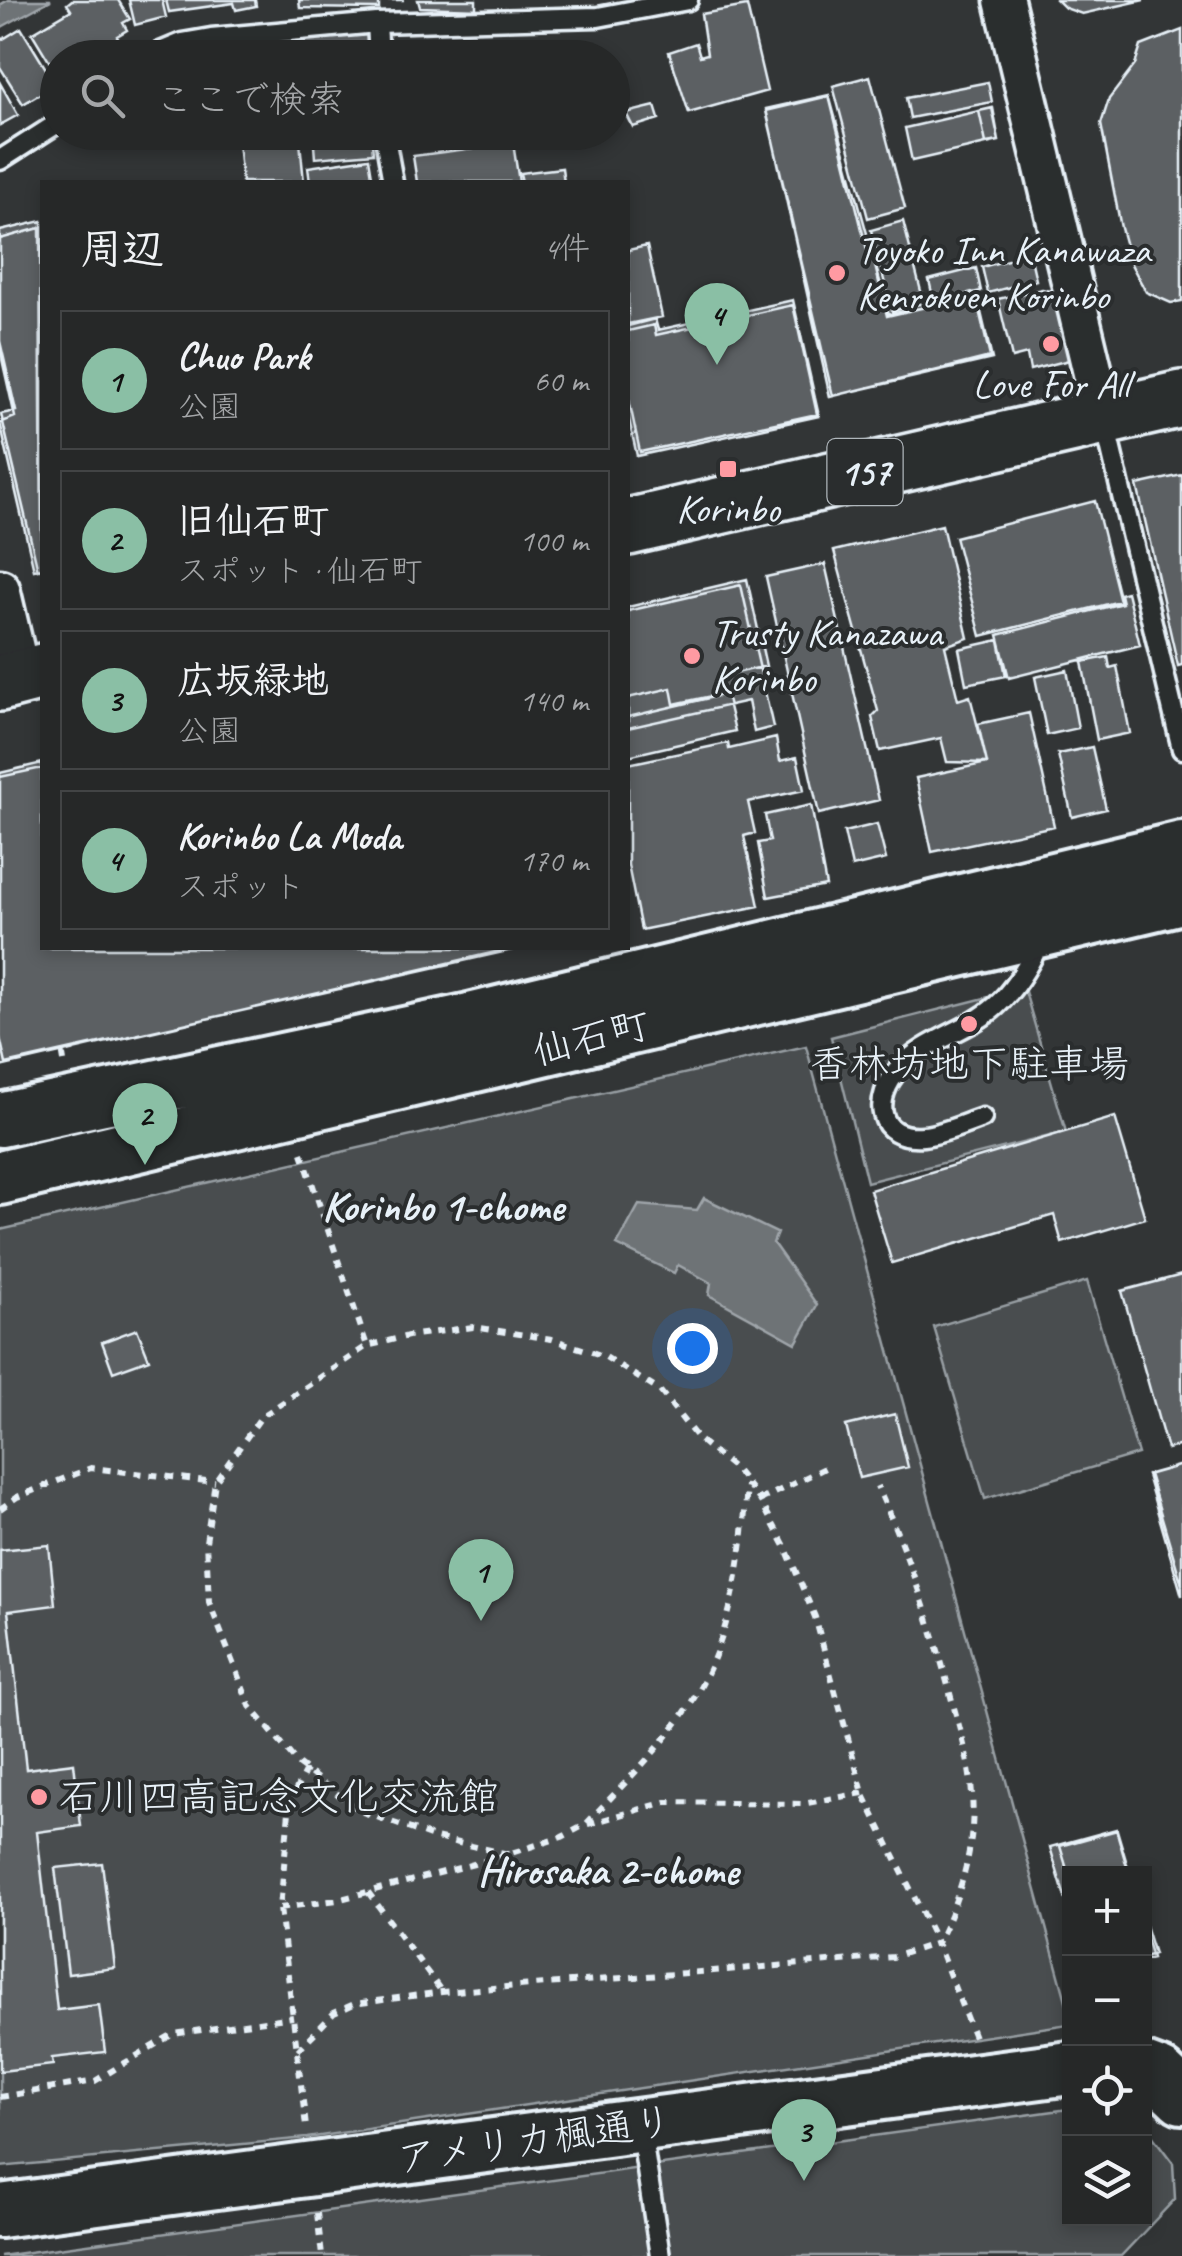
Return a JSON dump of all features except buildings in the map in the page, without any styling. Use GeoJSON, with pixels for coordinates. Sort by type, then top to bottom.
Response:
{"type":"FeatureCollection","features":[{"type":"Feature","properties":{"kind":"highway","name":"157"},"geometry":{"type":"LineString","coordinates":[[630,528],[1182,399]]}},
{"type":"Feature","properties":{"kind":"street"},"geometry":{"type":"LineString","coordinates":[[1004,0],[1102,415]]}},
{"type":"Feature","properties":{"kind":"street"},"geometry":{"type":"LineString","coordinates":[[0,589],[21,678]]}},
{"type":"Feature","properties":{"kind":"street","name":"仙石町"},"geometry":{"type":"LineString","coordinates":[[0,1178],[476,1042],[945,929],[1182,848]]}},
{"type":"Feature","properties":{"kind":"street","name":"仙石町"},"geometry":{"type":"LineString","coordinates":[[945,929],[1048,928],[1182,897]]}},
{"type":"Feature","properties":{"kind":"street","name":"仙石町"},"geometry":{"type":"LineString","coordinates":[[0,1120],[476,1042]]}},
{"type":"Feature","properties":{"kind":"street"},"geometry":{"type":"LineString","coordinates":[[1152,2054],[1182,2047]]}},
{"type":"Feature","properties":{"kind":"street","name":"アメリカ楓通り"},"geometry":{"type":"LineString","coordinates":[[0,2211],[1062,2069]]}},
{"type":"Feature","properties":{"kind":"street"},"geometry":{"type":"LineString","coordinates":[[1152,2073],[1182,2096]]}},
{"type":"Feature","properties":{"kind":"lane"},"geometry":{"type":"LineString","coordinates":[[199,40],[378,23],[598,17],[688,0]]}},
{"type":"Feature","properties":{"kind":"lane"},"geometry":{"type":"LineString","coordinates":[[378,23],[379,40]]}},
{"type":"Feature","properties":{"kind":"lane"},"geometry":{"type":"LineString","coordinates":[[0,160],[40,134]]}},
{"type":"Feature","properties":{"kind":"lane"},"geometry":{"type":"LineString","coordinates":[[387,150],[393,180]]}},
{"type":"Feature","properties":{"kind":"lane"},"geometry":{"type":"LineString","coordinates":[[1102,415],[1182,749]]}},
{"type":"Feature","properties":{"kind":"lane"},"geometry":{"type":"LineString","coordinates":[[982,1118],[938,1133],[903,1134],[891,1129],[882,1118],[880,1105],[898,1070],[929,1044],[996,1005],[1026,971],[1048,928]]}},
{"type":"Feature","properties":{"kind":"lane"},"geometry":{"type":"LineString","coordinates":[[640,2126],[660,2256]]}},
{"type":"Feature","properties":{"kind":"path"},"geometry":{"type":"LineString","coordinates":[[298,1142],[367,1346]]}},
{"type":"Feature","properties":{"kind":"path"},"geometry":{"type":"LineString","coordinates":[[508,1854],[436,1838],[360,1811],[306,1770],[250,1706],[208,1602],[206,1542],[215,1482],[261,1417],[367,1346],[473,1327],[552,1339],[604,1356],[660,1390],[698,1440],[747,1483],[760,1500],[785,1546],[815,1617],[863,1792],[937,1944],[978,2047]]}},
{"type":"Feature","properties":{"kind":"path"},"geometry":{"type":"LineString","coordinates":[[760,1500],[829,1466]]}},
{"type":"Feature","properties":{"kind":"path"},"geometry":{"type":"LineString","coordinates":[[0,1508],[16,1496],[91,1468],[215,1482]]}},
{"type":"Feature","properties":{"kind":"path"},"geometry":{"type":"LineString","coordinates":[[585,1825],[649,1757],[701,1688],[732,1604],[747,1483]]}},
{"type":"Feature","properties":{"kind":"path"},"geometry":{"type":"LineString","coordinates":[[298,2050],[334,2014],[354,2004],[442,1992],[893,1957],[937,1944],[955,1909],[968,1859],[972,1798],[938,1646],[900,1537],[877,1486]]}},
{"type":"Feature","properties":{"kind":"path"},"geometry":{"type":"LineString","coordinates":[[306,1770],[290,1801],[280,1908],[308,2138]]}},
{"type":"Feature","properties":{"kind":"path"},"geometry":{"type":"LineString","coordinates":[[280,1908],[368,1892],[508,1854],[562,1837],[585,1825],[666,1802],[802,1804],[863,1792]]}},
{"type":"Feature","properties":{"kind":"path"},"geometry":{"type":"LineString","coordinates":[[368,1892],[442,1992]]}},
{"type":"Feature","properties":{"kind":"path"},"geometry":{"type":"LineString","coordinates":[[0,2098],[95,2081],[173,2034],[293,2017]]}},
{"type":"Feature","properties":{"kind":"path"},"geometry":{"type":"LineString","coordinates":[[316,2204],[322,2256]]}},
{"type":"Feature","properties":{"kind":"shaded area"},"geometry":{"type":"Polygon","coordinates":[[[8,0],[51,0],[0,28],[0,5],[8,0]]]}},
{"type":"Feature","properties":{"kind":"shaded area"},"geometry":{"type":"Polygon","coordinates":[[[1024,988],[1066,1132],[867,1182],[831,1037],[1024,988]]]}},
{"type":"Feature","properties":{"kind":"shaded area"},"geometry":{"type":"Polygon","coordinates":[[[806,1046],[1062,1986],[1062,2025],[307,2138],[0,2167],[0,1230],[806,1046]]]}},
{"type":"Feature","properties":{"kind":"shaded area"},"geometry":{"type":"Polygon","coordinates":[[[704,1198],[777,1233],[773,1243],[817,1305],[796,1343],[709,1295],[711,1283],[678,1265],[674,1273],[617,1245],[639,1205],[697,1210],[704,1198]]]}},
{"type":"Feature","properties":{"kind":"shaded area"},"geometry":{"type":"Polygon","coordinates":[[[1087,1281],[1138,1454],[985,1499],[934,1327],[1087,1281]]]}},
{"type":"Feature","properties":{"kind":"shaded area"},"geometry":{"type":"Polygon","coordinates":[[[1062,2110],[1062,2226],[1149,2226],[1121,2256],[0,2256],[1062,2110]]]}},
{"type":"Feature","properties":{"kind":"shaded area"},"geometry":{"type":"Polygon","coordinates":[[[1152,2135],[1173,2163],[1175,2199],[1152,2223],[1152,2135]]]}},
{"type":"Feature","properties":{"kind":"place","name":"Toyoko Inn Kanawaza Kenrokuen Korinbo"},"geometry":{"type":"Point","coordinates":[837,273]}},
{"type":"Feature","properties":{"kind":"place","name":"Love For All"},"geometry":{"type":"Point","coordinates":[1051,344]}},
{"type":"Feature","properties":{"kind":"place","name":"Korinbo La Moda"},"geometry":{"type":"Point","coordinates":[717,365]}},
{"type":"Feature","properties":{"kind":"place","name":"Korinbo"},"geometry":{"type":"Point","coordinates":[728,469]}},
{"type":"Feature","properties":{"kind":"place","name":"Trusty Kanazawa Korinbo"},"geometry":{"type":"Point","coordinates":[692,656]}},
{"type":"Feature","properties":{"kind":"place","name":"香林坊地下駐車場"},"geometry":{"type":"Point","coordinates":[969,1024]}},
{"type":"Feature","properties":{"kind":"place","name":"旧仙石町"},"geometry":{"type":"Point","coordinates":[145,1165]}},
{"type":"Feature","properties":{"kind":"place","name":"Chuo Park"},"geometry":{"type":"Point","coordinates":[481,1621]}},
{"type":"Feature","properties":{"kind":"place","name":"石川四高記念文化交流館"},"geometry":{"type":"Point","coordinates":[39,1797]}},
{"type":"Feature","properties":{"kind":"place","name":"広坂緑地"},"geometry":{"type":"Point","coordinates":[804,2181]}},
{"type":"Feature","properties":{"kind":"district","name":"Korinbo 1-chome"},"geometry":{"type":"Point","coordinates":[443,1206]}},
{"type":"Feature","properties":{"kind":"district","name":"Hirosaka 2-chome"},"geometry":{"type":"Point","coordinates":[608,1870]}}]}
